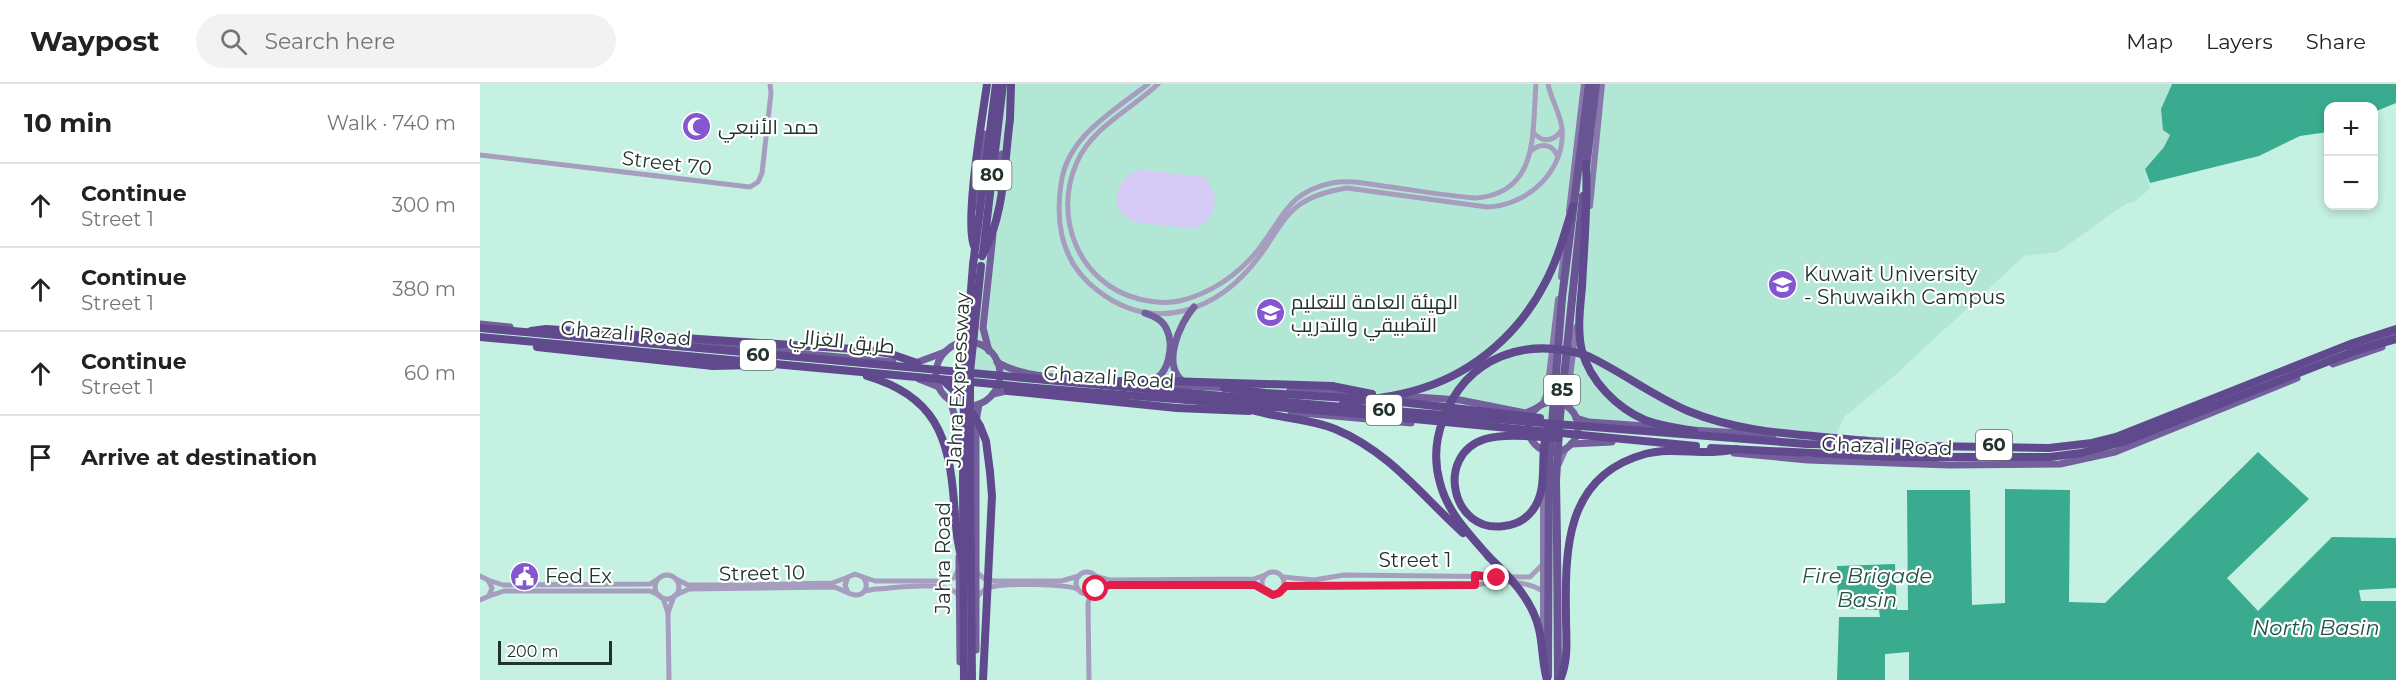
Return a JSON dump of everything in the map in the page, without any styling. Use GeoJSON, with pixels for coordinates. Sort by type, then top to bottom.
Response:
{"type":"FeatureCollection","features":[{"type":"Feature","properties":{"kind":"highway"},"geometry":{"type":"LineString","coordinates":[[975,248],[970,233],[973,189],[988,84]]}},
{"type":"Feature","properties":{"kind":"highway","name":"Jahra Expressway"},"geometry":{"type":"LineString","coordinates":[[962,680],[964,390],[975,248],[996,84]]}},
{"type":"Feature","properties":{"kind":"highway"},"geometry":{"type":"LineString","coordinates":[[982,256],[997,221],[1010,119],[1008,84]]}},
{"type":"Feature","properties":{"kind":"highway","name":"Jahra Expressway"},"geometry":{"type":"LineString","coordinates":[[974,680],[969,393],[982,256],[1008,84]]}},
{"type":"Feature","properties":{"kind":"highway","name":"85"},"geometry":{"type":"LineString","coordinates":[[1546,680],[1550,425],[1573,206],[1589,84]]}},
{"type":"Feature","properties":{"kind":"highway","name":"85"},"geometry":{"type":"LineString","coordinates":[[1557,680],[1556,480],[1558,446],[1596,84]]}},
{"type":"Feature","properties":{"kind":"highway"},"geometry":{"type":"LineString","coordinates":[[1586,164],[1588,190],[1579,325],[1582,352],[1587,364],[1605,390],[1637,416],[1662,425],[1732,439]]}},
{"type":"Feature","properties":{"kind":"highway"},"geometry":{"type":"LineString","coordinates":[[1331,406],[1424,388],[1457,373],[1482,357],[1517,326],[1532,306],[1555,261],[1573,206]]}},
{"type":"Feature","properties":{"kind":"highway","name":"Ghazali Road"},"geometry":{"type":"LineString","coordinates":[[480,326],[521,333],[1331,406],[1572,434],[1732,439]]}},
{"type":"Feature","properties":{"kind":"highway"},"geometry":{"type":"LineString","coordinates":[[521,333],[546,329],[876,351],[917,363],[944,380],[976,417],[986,441],[989,457],[992,496],[983,680]]}},
{"type":"Feature","properties":{"kind":"highway","name":"60"},"geometry":{"type":"LineString","coordinates":[[1732,439],[1900,447],[2049,448],[2092,443],[2134,430],[2353,343],[2396,329]]}},
{"type":"Feature","properties":{"kind":"highway","name":"Ghazali Road"},"geometry":{"type":"LineString","coordinates":[[480,338],[1736,449]]}},
{"type":"Feature","properties":{"kind":"highway"},"geometry":{"type":"LineString","coordinates":[[490,338],[529,346],[713,366],[755,365]]}},
{"type":"Feature","properties":{"kind":"highway","name":"60"},"geometry":{"type":"LineString","coordinates":[[1736,449],[1893,457],[2050,457],[2081,453],[2123,442],[2355,351],[2396,339]]}},
{"type":"Feature","properties":{"kind":"highway"},"geometry":{"type":"LineString","coordinates":[[1546,680],[1539,626],[1532,609],[1520,590],[1466,531],[1447,501],[1436,467],[1436,448],[1443,420],[1457,392],[1476,370],[1493,359],[1511,352],[1544,347],[1572,351],[1588,356],[1687,410],[1738,428],[1839,438],[1900,447]]}},
{"type":"Feature","properties":{"kind":"highway"},"geometry":{"type":"LineString","coordinates":[[846,370],[896,388],[919,404],[934,421],[948,451],[956,538],[961,565]]}},
{"type":"Feature","properties":{"kind":"highway"},"geometry":{"type":"LineString","coordinates":[[946,380],[960,385],[1059,397],[1177,408],[1285,412]]}},
{"type":"Feature","properties":{"kind":"highway"},"geometry":{"type":"LineString","coordinates":[[1098,384],[1134,380],[1332,386],[1372,394]]}},
{"type":"Feature","properties":{"kind":"highway"},"geometry":{"type":"LineString","coordinates":[[1224,388],[1392,401],[1566,422],[1572,434],[1562,439],[1553,438],[1543,438],[1536,437],[1505,437],[1484,439],[1470,447],[1458,460],[1453,481],[1457,499],[1469,515],[1479,522],[1498,527],[1519,522],[1532,511],[1540,491],[1544,462],[1546,438],[1546,434],[1550,425]]}},
{"type":"Feature","properties":{"kind":"highway"},"geometry":{"type":"LineString","coordinates":[[1223,402],[1268,414],[1322,424],[1360,442],[1402,472],[1491,559]]}},
{"type":"Feature","properties":{"kind":"highway"},"geometry":{"type":"LineString","coordinates":[[1557,680],[1566,655],[1567,551],[1575,518],[1588,493],[1611,470],[1644,454],[1669,451],[1722,452],[1736,449]]}},
{"type":"Feature","properties":{"kind":"main road"},"geometry":{"type":"LineString","coordinates":[[960,344],[967,308],[988,84]]}},
{"type":"Feature","properties":{"kind":"main road"},"geometry":{"type":"LineString","coordinates":[[989,351],[978,344],[960,344],[945,352],[937,369],[939,387],[950,400],[961,405],[979,404],[993,394],[999,375],[997,362],[989,351],[983,328],[1008,84]]}},
{"type":"Feature","properties":{"kind":"main road"},"geometry":{"type":"LineString","coordinates":[[1572,434],[1552,452],[1538,447],[1532,441],[1528,433],[1528,424],[1531,415],[1540,407],[1547,393],[1584,84]]}},
{"type":"Feature","properties":{"kind":"main road"},"geometry":{"type":"LineString","coordinates":[[1557,680],[1558,473],[1559,463],[1572,434],[1568,395],[1587,245],[1602,84]]}},
{"type":"Feature","properties":{"kind":"main road"},"geometry":{"type":"LineString","coordinates":[[1194,308],[1187,316],[1176,339],[1173,368],[1177,377],[1194,387]]}},
{"type":"Feature","properties":{"kind":"main road"},"geometry":{"type":"LineString","coordinates":[[1144,382],[1156,379],[1163,374],[1167,366],[1170,339],[1163,324],[1156,317],[1145,313]]}},
{"type":"Feature","properties":{"kind":"main road","name":"Ghazali Road"},"geometry":{"type":"LineString","coordinates":[[480,326],[912,364],[932,359],[945,352]]}},
{"type":"Feature","properties":{"kind":"main road","name":"طريق الغزالي"},"geometry":{"type":"LineString","coordinates":[[480,338],[919,380],[939,387]]}},
{"type":"Feature","properties":{"kind":"main road","name":"Ghazali Road"},"geometry":{"type":"LineString","coordinates":[[1572,434],[1606,441],[1837,462],[1949,465],[2060,464],[2115,452],[2396,339]]}},
{"type":"Feature","properties":{"kind":"main road","name":"Ghazali Road"},"geometry":{"type":"LineString","coordinates":[[1572,434],[1589,422],[1791,437],[2007,446],[2061,445],[2098,439],[2122,432],[2273,373],[2396,339]]}},
{"type":"Feature","properties":{"kind":"main road","name":"Ghazali Road"},"geometry":{"type":"LineString","coordinates":[[997,362],[1016,371],[1030,374],[1194,387],[1460,400],[1526,413],[1554,403],[1570,409]]}},
{"type":"Feature","properties":{"kind":"main road","name":"Ghazali Road"},"geometry":{"type":"LineString","coordinates":[[993,394],[1017,390],[1518,432],[1532,441]]}},
{"type":"Feature","properties":{"kind":"main road","name":"Jahra Road"},"geometry":{"type":"LineString","coordinates":[[950,400],[957,424],[960,450],[959,596],[962,680]]}},
{"type":"Feature","properties":{"kind":"main road","name":"Jahra Road"},"geometry":{"type":"LineString","coordinates":[[974,680],[976,422],[979,404]]}},
{"type":"Feature","properties":{"kind":"main road"},"geometry":{"type":"LineString","coordinates":[[1538,447],[1544,468],[1543,591],[1546,680]]}},
{"type":"Feature","properties":{"kind":"street","name":"Street 70"},"geometry":{"type":"LineString","coordinates":[[480,156],[750,187],[758,182],[762,173],[771,93],[770,84]]}},
{"type":"Feature","properties":{"kind":"street","name":"Street 70"},"geometry":{"type":"LineString","coordinates":[[771,93],[776,84]]}},
{"type":"Feature","properties":{"kind":"street"},"geometry":{"type":"LineString","coordinates":[[1148,84],[1095,124],[1082,138],[1062,178],[1059,221],[1064,246],[1070,260],[1084,280],[1104,296],[1122,306],[1145,313],[1165,314],[1194,308],[1220,296],[1258,259],[1293,210],[1309,199],[1327,192],[1347,188],[1371,193],[1497,207],[1533,191],[1549,174],[1561,146],[1562,130],[1548,84]]}},
{"type":"Feature","properties":{"kind":"street"},"geometry":{"type":"LineString","coordinates":[[1158,84],[1094,136],[1077,161],[1068,191],[1069,220],[1073,242],[1091,271],[1111,287],[1130,297],[1155,303],[1178,302],[1215,287],[1238,270],[1258,250],[1288,206],[1318,187],[1349,181],[1470,197],[1484,197],[1503,191],[1525,168],[1531,152],[1536,84]]}},
{"type":"Feature","properties":{"kind":"street"},"geometry":{"type":"LineString","coordinates":[[1533,132],[1539,138],[1546,140],[1554,138],[1562,130]]}},
{"type":"Feature","properties":{"kind":"street"},"geometry":{"type":"LineString","coordinates":[[1531,152],[1538,146],[1546,145],[1554,149],[1558,157]]}},
{"type":"Feature","properties":{"kind":"street"},"geometry":{"type":"LineString","coordinates":[[1059,221],[1069,220]]}},
{"type":"Feature","properties":{"kind":"street"},"geometry":{"type":"LineString","coordinates":[[1238,270],[1237,273],[1241,278]]}},
{"type":"Feature","properties":{"kind":"street"},"geometry":{"type":"LineString","coordinates":[[1104,296],[1111,287]]}},
{"type":"Feature","properties":{"kind":"street"},"geometry":{"type":"LineString","coordinates":[[1215,287],[1220,289],[1220,296]]}},
{"type":"Feature","properties":{"kind":"street"},"geometry":{"type":"LineString","coordinates":[[1530,580],[1543,564]]}},
{"type":"Feature","properties":{"kind":"street"},"geometry":{"type":"LineString","coordinates":[[959,596],[955,591],[944,587],[875,589],[855,596],[848,592],[845,585],[848,577],[855,574],[875,581],[945,581],[954,578],[961,565]]}},
{"type":"Feature","properties":{"kind":"street"},"geometry":{"type":"LineString","coordinates":[[976,571],[982,578],[994,581],[1061,581],[1085,573],[1109,580],[1254,579],[1275,572],[1283,577],[1284,588],[1273,595],[1255,585],[1110,585],[1088,594]]}},
{"type":"Feature","properties":{"kind":"street"},"geometry":{"type":"LineString","coordinates":[[480,576],[496,584],[514,585],[650,584],[669,575],[676,579],[679,589],[668,613]]}},
{"type":"Feature","properties":{"kind":"street"},"geometry":{"type":"LineString","coordinates":[[1264,590],[1262,582],[1265,575]]}},
{"type":"Feature","properties":{"kind":"street"},"geometry":{"type":"LineString","coordinates":[[1333,575],[1328,581],[1333,587]]}},
{"type":"Feature","properties":{"kind":"street","name":"Street 1"},"geometry":{"type":"LineString","coordinates":[[1283,577],[1314,580],[1333,575],[1475,575],[1530,580],[1543,591]]}},
{"type":"Feature","properties":{"kind":"street"},"geometry":{"type":"LineString","coordinates":[[1475,575],[1475,585]]}},
{"type":"Feature","properties":{"kind":"street"},"geometry":{"type":"LineString","coordinates":[[1077,589],[1079,576]]}},
{"type":"Feature","properties":{"kind":"street"},"geometry":{"type":"LineString","coordinates":[[1095,576],[1098,582],[1096,589]]}},
{"type":"Feature","properties":{"kind":"street","name":"Street 10"},"geometry":{"type":"LineString","coordinates":[[675,596],[689,589],[832,583],[848,577]]}},
{"type":"Feature","properties":{"kind":"street"},"geometry":{"type":"LineString","coordinates":[[863,577],[867,584],[864,592]]}},
{"type":"Feature","properties":{"kind":"street"},"geometry":{"type":"LineString","coordinates":[[488,579],[492,588],[489,596]]}},
{"type":"Feature","properties":{"kind":"street"},"geometry":{"type":"LineString","coordinates":[[658,579],[655,589],[668,613],[669,680]]}},
{"type":"Feature","properties":{"kind":"street","name":"Street 10"},"geometry":{"type":"LineString","coordinates":[[676,579],[688,585],[834,587],[848,592]]}},
{"type":"Feature","properties":{"kind":"street","name":"Street 1"},"geometry":{"type":"LineString","coordinates":[[1284,588],[1288,585],[1333,587],[1475,585],[1530,580]]}},
{"type":"Feature","properties":{"kind":"street"},"geometry":{"type":"LineString","coordinates":[[976,598],[984,590],[996,586],[1062,585],[1088,594]]}},
{"type":"Feature","properties":{"kind":"street"},"geometry":{"type":"LineString","coordinates":[[480,600],[504,591],[650,591],[661,597],[675,596]]}},
{"type":"Feature","properties":{"kind":"street"},"geometry":{"type":"LineString","coordinates":[[1087,680],[1088,594]]}},
{"type":"Feature","properties":{"kind":"shaded area"},"geometry":{"type":"Polygon","coordinates":[[[996,84],[2171,84],[2161,110],[2164,130],[2170,135],[2164,147],[2145,169],[2150,189],[2058,252],[2024,256],[1894,376],[1844,417],[1830,449],[1555,429],[967,378],[975,248],[996,84]]]}},
{"type":"Feature","properties":{"kind":"shaded area"},"geometry":{"type":"Polygon","coordinates":[[[1136,169],[1208,178],[1215,204],[1210,216],[1200,226],[1193,229],[1136,222],[1127,218],[1121,212],[1116,197],[1122,182],[1136,169]]]}},
{"type":"Feature","properties":{"kind":"water"},"geometry":{"type":"Polygon","coordinates":[[[2172,84],[2396,84],[2396,103],[2378,110],[2378,102],[2324,102],[2324,133],[2300,136],[2259,156],[2150,183],[2145,169],[2164,147],[2170,135],[2163,130],[2161,109],[2172,84]]]}},
{"type":"Feature","properties":{"kind":"water"},"geometry":{"type":"Polygon","coordinates":[[[2258,452],[2309,499],[2227,578],[2258,611],[2332,537],[2396,538],[2396,588],[2359,590],[2361,601],[2396,601],[2396,680],[1909,680],[1909,652],[1885,654],[1885,680],[1837,680],[1839,617],[1880,617],[1879,610],[1838,608],[1837,566],[1895,564],[1897,610],[1908,610],[1907,490],[1970,490],[1972,605],[2005,603],[2005,489],[2070,490],[2069,602],[2105,603],[2258,452]]]}},
{"type":"Feature","properties":{"kind":"place","name":"حمد الأنبعي"},"geometry":{"type":"Point","coordinates":[697,127]}},
{"type":"Feature","properties":{"kind":"place","name":"Kuwait University - Shuwaikh Campus"},"geometry":{"type":"Point","coordinates":[1783,285]}},
{"type":"Feature","properties":{"kind":"place","name":"الهيئة العامة للتعليم التطبيقي والتدريب"},"geometry":{"type":"Point","coordinates":[1270,313]}},
{"type":"Feature","properties":{"kind":"place","name":"Fed Ex"},"geometry":{"type":"Point","coordinates":[524,576]}},
{"type":"Feature","properties":{"kind":"route"},"geometry":{"type":"LineString","coordinates":[[1096,589],[1110,585],[1255,585],[1273,595],[1282,591],[1286,586],[1293,585],[1326,587],[1475,585],[1477,581],[1475,575],[1497,578]]}},
{"type":"Feature","properties":{"kind":"water label","name":"Fire Brigade Basin"},"geometry":{"type":"Point","coordinates":[1867,587]}},
{"type":"Feature","properties":{"kind":"water label","name":"North Basin"},"geometry":{"type":"Point","coordinates":[2316,627]}}]}
